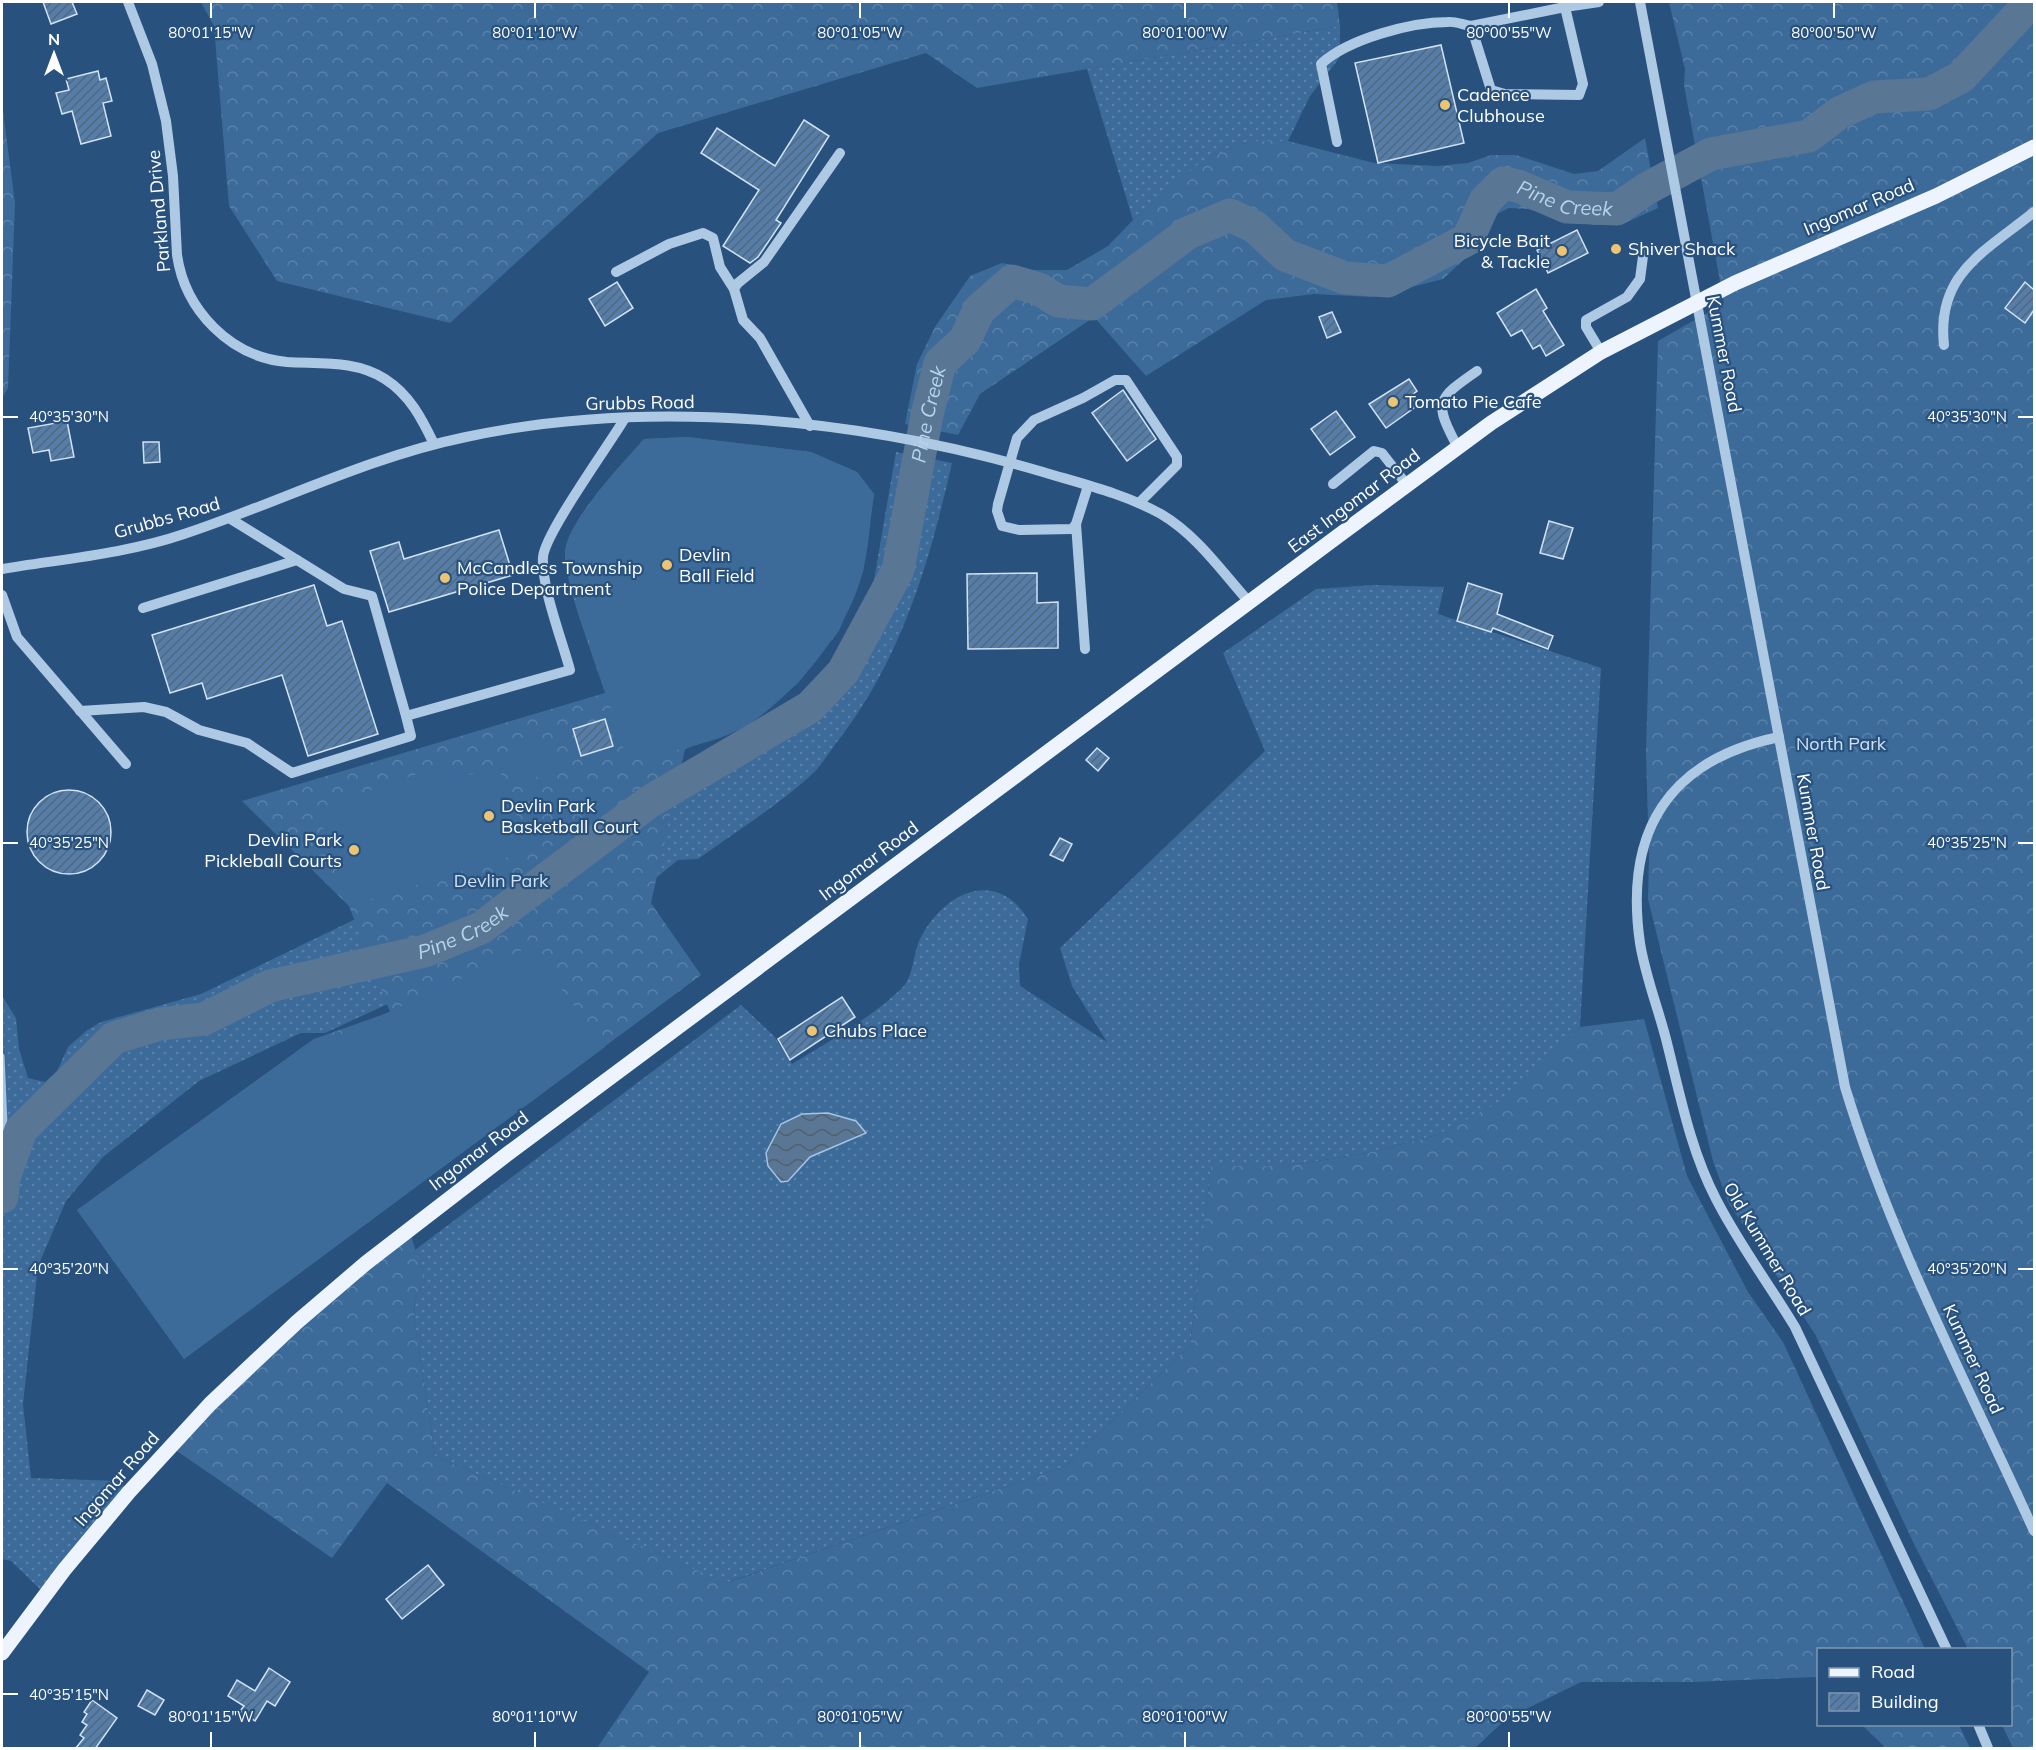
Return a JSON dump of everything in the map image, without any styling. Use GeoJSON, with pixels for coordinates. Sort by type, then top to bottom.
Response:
{"type":"FeatureCollection","features":[{"type":"Feature","properties":{"kind":"main road","name":"Ingomar Road"},"geometry":{"type":"LineString","coordinates":[[1697,302],[1811,248],[1936,196],[2034,147]]}},
{"type":"Feature","properties":{"kind":"main road","name":"East Ingomar Road"},"geometry":{"type":"LineString","coordinates":[[1047,753],[1407,485],[1545,386],[1601,352],[1697,302]]}},
{"type":"Feature","properties":{"kind":"main road","name":"Ingomar Road"},"geometry":{"type":"LineString","coordinates":[[2,1653],[64,1570],[129,1492],[210,1404],[297,1322],[426,1215],[1047,753]]}},
{"type":"Feature","properties":{"kind":"street","name":"Parkland Drive"},"geometry":{"type":"LineString","coordinates":[[128,2],[161,94],[170,148],[179,269],[192,300],[220,333],[253,353],[285,362],[357,366],[385,378],[415,408],[434,444]]}},
{"type":"Feature","properties":{"kind":"street"},"geometry":{"type":"LineString","coordinates":[[1337,142],[1322,64],[1333,53],[1389,31],[1449,21],[1471,26],[1599,2]]}},
{"type":"Feature","properties":{"kind":"street","name":"Kummer Road"},"geometry":{"type":"LineString","coordinates":[[1640,2],[1779,736],[1830,1019],[1854,1116],[1872,1173],[1911,1265],[2030,1508],[2034,1531]]}},
{"type":"Feature","properties":{"kind":"street"},"geometry":{"type":"LineString","coordinates":[[1471,26],[1491,90],[1505,94],[1579,95],[1583,84],[1565,7]]}},
{"type":"Feature","properties":{"kind":"street"},"geometry":{"type":"LineString","coordinates":[[734,289],[764,262],[840,153]]}},
{"type":"Feature","properties":{"kind":"street"},"geometry":{"type":"LineString","coordinates":[[1944,345],[1947,296],[1964,268],[2034,212]]}},
{"type":"Feature","properties":{"kind":"street"},"geometry":{"type":"LineString","coordinates":[[616,272],[669,244],[703,233],[713,238],[720,267],[734,289],[743,320],[760,338],[810,426]]}},
{"type":"Feature","properties":{"kind":"street"},"geometry":{"type":"LineString","coordinates":[[1601,352],[1586,327],[1586,320],[1627,297],[1640,279],[1644,249]]}},
{"type":"Feature","properties":{"kind":"street"},"geometry":{"type":"LineString","coordinates":[[1458,448],[1443,420],[1441,406],[1448,392],[1477,371]]}},
{"type":"Feature","properties":{"kind":"street"},"geometry":{"type":"LineString","coordinates":[[1076,524],[1068,530],[1019,530],[1002,526],[997,512],[1017,438],[1034,420],[1083,398],[1115,380],[1126,380],[1178,457],[1177,465],[1139,503]]}},
{"type":"Feature","properties":{"kind":"street","name":"Grubbs Road"},"geometry":{"type":"LineString","coordinates":[[2,570],[138,547],[229,518],[332,477],[434,444],[533,425],[625,418],[693,418],[810,426],[903,440],[1011,463],[1088,486],[1139,503],[1163,515],[1185,531],[1250,603]]}},
{"type":"Feature","properties":{"kind":"street"},"geometry":{"type":"LineString","coordinates":[[406,716],[570,670],[546,578],[543,556],[551,532],[625,418]]}},
{"type":"Feature","properties":{"kind":"street"},"geometry":{"type":"LineString","coordinates":[[1333,484],[1374,451],[1382,453],[1407,485]]}},
{"type":"Feature","properties":{"kind":"street"},"geometry":{"type":"LineString","coordinates":[[1085,650],[1076,524],[1088,486]]}},
{"type":"Feature","properties":{"kind":"street"},"geometry":{"type":"LineString","coordinates":[[80,711],[144,707],[166,712],[200,729],[247,743],[292,773],[411,736],[372,596],[344,589],[229,518]]}},
{"type":"Feature","properties":{"kind":"street"},"geometry":{"type":"LineString","coordinates":[[143,608],[297,560]]}},
{"type":"Feature","properties":{"kind":"street"},"geometry":{"type":"LineString","coordinates":[[2,595],[17,637],[126,764]]}},
{"type":"Feature","properties":{"kind":"street","name":"Old Kummer Road"},"geometry":{"type":"LineString","coordinates":[[1779,736],[1738,747],[1707,763],[1677,787],[1655,818],[1648,833],[1637,874],[1636,902],[1641,946],[1690,1139],[1702,1171],[1753,1265],[1774,1292],[1795,1326],[1946,1648]]}},
{"type":"Feature","properties":{"kind":"street"},"geometry":{"type":"LineString","coordinates":[[1978,1726],[1988,1749]]}},
{"type":"Feature","properties":{"kind":"green space"},"geometry":{"type":"Polygon","coordinates":[[[201,2],[1337,2],[1340,26],[977,88],[926,53],[658,133],[450,323],[277,281],[229,206],[214,26],[201,2]]]}},
{"type":"Feature","properties":{"kind":"green space","name":"North Park"},"geometry":{"type":"Polygon","coordinates":[[[1669,2],[2034,2],[2034,1748],[2013,1748],[2002,1726],[2012,1726],[2012,1648],[1967,1648],[1915,1546],[1815,1334],[1728,1202],[1713,1161],[1648,899],[1646,752],[1658,341],[1724,303],[1684,85],[1685,69],[1669,2]]]}},
{"type":"Feature","properties":{"kind":"green space"},"geometry":{"type":"Polygon","coordinates":[[[1340,26],[1340,57],[1310,96],[1288,141],[1249,141],[1203,161],[1133,220],[1087,69],[1340,26]]]}},
{"type":"Feature","properties":{"kind":"green space"},"geometry":{"type":"Polygon","coordinates":[[[2,104],[15,203],[8,388],[2,398],[2,104]]]}},
{"type":"Feature","properties":{"kind":"green space"},"geometry":{"type":"Polygon","coordinates":[[[1645,138],[1658,208],[1623,224],[1593,225],[1527,209],[1509,208],[1497,214],[1474,250],[1443,279],[1372,297],[1314,294],[1266,300],[1146,376],[1094,317],[980,394],[958,435],[905,424],[917,364],[935,327],[970,276],[1002,263],[1033,270],[1067,270],[1108,246],[1133,220],[1202,161],[1249,141],[1288,141],[1374,163],[1438,166],[1468,163],[1491,155],[1516,155],[1574,174],[1598,171],[1645,138]]]}},
{"type":"Feature","properties":{"kind":"green space","name":"Devlin Park"},"geometry":{"type":"Polygon","coordinates":[[[687,437],[811,452],[857,472],[874,494],[863,572],[839,631],[798,683],[745,726],[685,749],[651,903],[701,975],[184,1359],[77,1210],[314,1039],[390,1012],[349,906],[242,801],[605,693],[569,581],[565,551],[568,539],[575,524],[598,492],[644,439],[687,437]]]}},
{"type":"Feature","properties":{"kind":"green space"},"geometry":{"type":"Polygon","coordinates":[[[687,437],[811,452],[857,472],[874,494],[865,562],[856,594],[833,638],[801,678],[765,712],[746,726],[720,738],[627,760],[571,583],[565,550],[581,515],[644,439],[687,437]]]}},
{"type":"Feature","properties":{"kind":"green space"},"geometry":{"type":"Polygon","coordinates":[[[896,452],[952,463],[943,501],[922,575],[894,647],[857,714],[812,775],[768,810],[698,859],[678,860],[651,882],[325,1033],[301,1033],[199,1081],[103,1157],[66,1201],[38,1266],[23,1404],[31,1478],[119,1481],[129,1492],[45,1594],[11,1561],[2,1559],[2,996],[16,1018],[19,1049],[28,1078],[45,1082],[57,1071],[68,1047],[86,1031],[101,1022],[201,994],[370,912],[586,829],[684,767],[778,728],[839,676],[869,609],[896,452]]]}},
{"type":"Feature","properties":{"kind":"green space"},"geometry":{"type":"Polygon","coordinates":[[[1373,585],[1444,587],[1438,614],[1601,668],[1580,1027],[1496,1105],[1437,1135],[1367,1153],[1286,1166],[1211,1167],[1190,1345],[1066,1466],[725,1583],[435,1456],[414,1318],[415,1299],[425,1281],[415,1250],[741,1005],[774,1036],[792,1064],[849,1029],[877,1010],[902,988],[909,977],[918,943],[931,921],[957,898],[972,892],[986,890],[1001,894],[1015,903],[1028,919],[1019,964],[1020,986],[1107,1042],[1072,986],[1060,948],[1265,751],[1223,653],[1316,589],[1373,585]]]}},
{"type":"Feature","properties":{"kind":"green space"},"geometry":{"type":"Polygon","coordinates":[[[550,739],[562,767],[513,786],[502,758],[550,739]]]}},
{"type":"Feature","properties":{"kind":"green space"},"geometry":{"type":"Polygon","coordinates":[[[443,765],[450,781],[498,766],[530,850],[349,906],[317,809],[443,765]]]}},
{"type":"Feature","properties":{"kind":"green space"},"geometry":{"type":"Polygon","coordinates":[[[529,947],[605,1047],[184,1359],[77,1210],[314,1039],[318,1045],[529,947]]]}},
{"type":"Feature","properties":{"kind":"green space"},"geometry":{"type":"Polygon","coordinates":[[[1644,1019],[1687,1176],[1748,1292],[1783,1342],[1925,1648],[1817,1648],[1817,1680],[1815,1677],[1692,1682],[1581,1682],[1506,1719],[1475,1748],[597,1748],[649,1672],[387,1483],[332,1558],[171,1447],[409,1229],[425,1281],[415,1299],[414,1318],[435,1456],[726,1583],[1066,1466],[1190,1345],[1211,1166],[1286,1166],[1367,1153],[1437,1135],[1496,1104],[1580,1027],[1644,1019]]]}},
{"type":"Feature","properties":{"kind":"green space"},"geometry":{"type":"Polygon","coordinates":[[[1863,1726],[1959,1726],[1970,1748],[1886,1748],[1863,1726]]]}},
{"type":"Feature","properties":{"kind":"water"},"geometry":{"type":"Polygon","coordinates":[[[828,1113],[856,1121],[866,1133],[810,1157],[788,1181],[781,1182],[768,1166],[766,1153],[781,1124],[802,1114],[828,1113]]]}},
{"type":"Feature","properties":{"kind":"building"},"geometry":{"type":"Polygon","coordinates":[[[43,2],[72,2],[77,14],[51,24],[43,2]]]}},
{"type":"Feature","properties":{"kind":"building"},"geometry":{"type":"Polygon","coordinates":[[[1441,45],[1464,143],[1378,163],[1355,63],[1441,45]]]}},
{"type":"Feature","properties":{"kind":"building"},"geometry":{"type":"Polygon","coordinates":[[[98,71],[100,80],[106,78],[112,101],[103,103],[111,136],[81,144],[72,111],[62,114],[56,93],[69,90],[66,79],[98,71]]]}},
{"type":"Feature","properties":{"kind":"building"},"geometry":{"type":"Polygon","coordinates":[[[804,120],[829,136],[776,220],[781,223],[758,257],[750,263],[723,246],[759,190],[701,153],[717,128],[775,166],[804,120]]]}},
{"type":"Feature","properties":{"kind":"building","name":"Bicycle Bait & Tackle"},"geometry":{"type":"Polygon","coordinates":[[[1577,230],[1588,253],[1548,273],[1537,250],[1577,230]]]}},
{"type":"Feature","properties":{"kind":"building"},"geometry":{"type":"Polygon","coordinates":[[[617,282],[633,308],[605,326],[589,299],[617,282]]]}},
{"type":"Feature","properties":{"kind":"building"},"geometry":{"type":"Polygon","coordinates":[[[2025,282],[2034,290],[2034,310],[2025,323],[2005,308],[2025,282]]]}},
{"type":"Feature","properties":{"kind":"building"},"geometry":{"type":"Polygon","coordinates":[[[1536,289],[1547,308],[1543,311],[1564,345],[1546,356],[1540,345],[1533,349],[1522,330],[1511,336],[1497,313],[1536,289]]]}},
{"type":"Feature","properties":{"kind":"building"},"geometry":{"type":"Polygon","coordinates":[[[1332,312],[1341,332],[1327,338],[1319,317],[1332,312]]]}},
{"type":"Feature","properties":{"kind":"building","name":"Tomato Pie Cafe"},"geometry":{"type":"Polygon","coordinates":[[[1409,379],[1417,391],[1411,396],[1416,403],[1414,408],[1386,428],[1369,404],[1409,379]]]}},
{"type":"Feature","properties":{"kind":"building"},"geometry":{"type":"Polygon","coordinates":[[[1123,390],[1156,439],[1127,461],[1092,413],[1123,390]]]}},
{"type":"Feature","properties":{"kind":"building"},"geometry":{"type":"Polygon","coordinates":[[[1336,411],[1355,437],[1330,455],[1311,429],[1336,411]]]}},
{"type":"Feature","properties":{"kind":"building"},"geometry":{"type":"Polygon","coordinates":[[[67,421],[74,457],[51,461],[49,450],[33,453],[28,428],[67,421]]]}},
{"type":"Feature","properties":{"kind":"building"},"geometry":{"type":"Polygon","coordinates":[[[143,442],[159,442],[160,462],[144,463],[143,442]]]}},
{"type":"Feature","properties":{"kind":"building"},"geometry":{"type":"Polygon","coordinates":[[[1549,521],[1573,528],[1563,559],[1540,553],[1549,521]]]}},
{"type":"Feature","properties":{"kind":"building"},"geometry":{"type":"Polygon","coordinates":[[[499,530],[513,575],[389,612],[370,551],[399,542],[404,559],[499,530]]]}},
{"type":"Feature","properties":{"kind":"building"},"geometry":{"type":"Polygon","coordinates":[[[1037,573],[1037,603],[1058,602],[1058,648],[968,649],[967,574],[1037,573]]]}},
{"type":"Feature","properties":{"kind":"building"},"geometry":{"type":"Polygon","coordinates":[[[1468,583],[1502,594],[1497,614],[1553,636],[1548,649],[1493,628],[1491,632],[1457,621],[1468,583]]]}},
{"type":"Feature","properties":{"kind":"building"},"geometry":{"type":"Polygon","coordinates":[[[314,585],[327,626],[342,621],[378,734],[308,756],[282,675],[207,699],[202,683],[170,693],[152,635],[314,585]]]}},
{"type":"Feature","properties":{"kind":"building"},"geometry":{"type":"Polygon","coordinates":[[[605,719],[613,746],[581,756],[573,729],[605,719]]]}},
{"type":"Feature","properties":{"kind":"building"},"geometry":{"type":"Polygon","coordinates":[[[1097,748],[1109,758],[1098,771],[1086,760],[1097,748]]]}},
{"type":"Feature","properties":{"kind":"building"},"geometry":{"type":"Polygon","coordinates":[[[69,790],[85,793],[99,802],[108,816],[111,832],[108,848],[99,862],[85,871],[69,874],[53,871],[39,862],[30,848],[27,832],[30,816],[39,802],[53,793],[69,790]]]}},
{"type":"Feature","properties":{"kind":"building"},"geometry":{"type":"Polygon","coordinates":[[[1060,838],[1072,844],[1063,861],[1050,855],[1060,838]]]}},
{"type":"Feature","properties":{"kind":"building","name":"Chubs Place"},"geometry":{"type":"Polygon","coordinates":[[[842,997],[855,1017],[790,1060],[778,1039],[842,997]]]}},
{"type":"Feature","properties":{"kind":"building"},"geometry":{"type":"Polygon","coordinates":[[[428,1565],[444,1585],[402,1619],[386,1599],[428,1565]]]}},
{"type":"Feature","properties":{"kind":"building"},"geometry":{"type":"Polygon","coordinates":[[[269,1668],[290,1682],[275,1706],[267,1701],[255,1721],[240,1711],[244,1706],[228,1696],[237,1680],[255,1691],[269,1668]]]}},
{"type":"Feature","properties":{"kind":"building"},"geometry":{"type":"Polygon","coordinates":[[[147,1690],[164,1700],[155,1715],[138,1706],[147,1690]]]}},
{"type":"Feature","properties":{"kind":"building"},"geometry":{"type":"Polygon","coordinates":[[[92,1700],[117,1718],[95,1749],[75,1749],[84,1738],[80,1735],[87,1725],[82,1722],[87,1714],[84,1712],[92,1700]]]}},
{"type":"Feature","properties":{"kind":"waterway","name":"Pine Creek"},"geometry":{"type":"LineString","coordinates":[[2,1197],[4,1178],[21,1130],[114,1038],[160,1024],[204,1019],[270,986],[425,951],[481,928],[649,802],[810,707],[843,672],[898,570],[927,415],[940,363],[965,340],[979,310],[1012,281],[1039,289],[1058,301],[1092,304],[1188,233],[1230,215],[1255,227],[1285,255],[1345,278],[1388,281],[1468,239],[1485,201],[1503,183],[1518,186],[1567,207],[1617,209],[1646,189],[1711,154],[1809,136],[1839,113],[1874,97],[1929,94],[1961,77],[2031,2]]}},
{"type":"Feature","properties":{"kind":"waterway"},"geometry":{"type":"LineString","coordinates":[[2,1056],[7,1170]]}},
{"type":"Feature","properties":{"kind":"place","name":"Cadence Clubhouse"},"geometry":{"type":"Point","coordinates":[1445,105]}},
{"type":"Feature","properties":{"kind":"place","name":"Shiver Shack"},"geometry":{"type":"Point","coordinates":[1616,249]}},
{"type":"Feature","properties":{"kind":"place","name":"Bicycle Bait & Tackle"},"geometry":{"type":"Point","coordinates":[1562,251]}},
{"type":"Feature","properties":{"kind":"place","name":"Tomato Pie Cafe"},"geometry":{"type":"Point","coordinates":[1393,402]}},
{"type":"Feature","properties":{"kind":"place","name":"Devlin Ball Field"},"geometry":{"type":"Point","coordinates":[667,565]}},
{"type":"Feature","properties":{"kind":"place","name":"McCandless Township Police Department"},"geometry":{"type":"Point","coordinates":[445,578]}},
{"type":"Feature","properties":{"kind":"place","name":"Devlin Park Basketball Court"},"geometry":{"type":"Point","coordinates":[489,816]}},
{"type":"Feature","properties":{"kind":"place","name":"Devlin Park Pickleball Courts"},"geometry":{"type":"Point","coordinates":[354,850]}},
{"type":"Feature","properties":{"kind":"place","name":"Chubs Place"},"geometry":{"type":"Point","coordinates":[812,1031]}}]}
